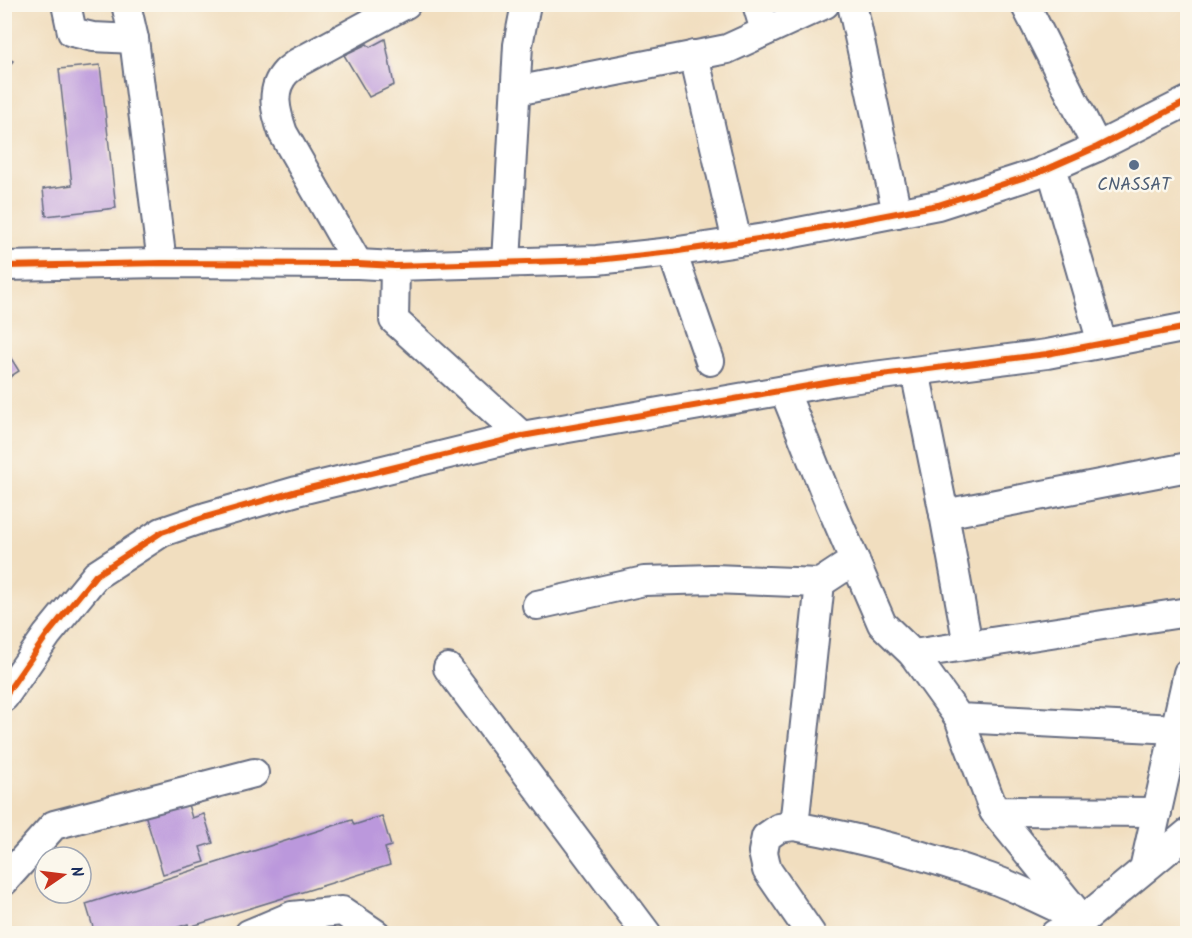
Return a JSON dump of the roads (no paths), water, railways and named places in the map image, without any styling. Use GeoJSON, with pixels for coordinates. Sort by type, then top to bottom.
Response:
{"type":"FeatureCollection","features":[{"type":"Feature","properties":{"kind":"street"},"geometry":{"type":"LineString","coordinates":[[66,4],[72,32],[93,37],[134,39]]}},
{"type":"Feature","properties":{"kind":"street"},"geometry":{"type":"LineString","coordinates":[[126,4],[134,39],[162,263]]}},
{"type":"Feature","properties":{"kind":"street"},"geometry":{"type":"LineString","coordinates":[[358,264],[283,133],[276,112],[276,88],[285,73],[297,63],[406,4]]}},
{"type":"Feature","properties":{"kind":"street"},"geometry":{"type":"LineString","coordinates":[[506,262],[518,45],[526,4]]}},
{"type":"Feature","properties":{"kind":"street"},"geometry":{"type":"LineString","coordinates":[[516,91],[727,49],[761,18],[825,4]]}},
{"type":"Feature","properties":{"kind":"street"},"geometry":{"type":"LineString","coordinates":[[852,4],[897,213]]}},
{"type":"Feature","properties":{"kind":"street"},"geometry":{"type":"LineString","coordinates":[[1025,4],[1097,147]]}},
{"type":"Feature","properties":{"kind":"street"},"geometry":{"type":"LineString","coordinates":[[694,55],[737,242]]}},
{"type":"Feature","properties":{"kind":"street"},"geometry":{"type":"LineString","coordinates":[[4,266],[162,263],[395,266],[597,260],[672,252],[938,205],[1038,173],[1097,147],[1188,101]]}},
{"type":"Feature","properties":{"kind":"street"},"geometry":{"type":"LineString","coordinates":[[1051,167],[1102,344]]}},
{"type":"Feature","properties":{"kind":"street"},"geometry":{"type":"LineString","coordinates":[[672,252],[710,361]]}},
{"type":"Feature","properties":{"kind":"street"},"geometry":{"type":"LineString","coordinates":[[395,266],[394,320],[522,436]]}},
{"type":"Feature","properties":{"kind":"street"},"geometry":{"type":"LineString","coordinates":[[4,697],[47,635],[96,575],[162,532],[206,517],[297,491],[522,436],[842,380],[1047,354],[1188,327]]}},
{"type":"Feature","properties":{"kind":"street"},"geometry":{"type":"LineString","coordinates":[[915,371],[968,645]]}},
{"type":"Feature","properties":{"kind":"street"},"geometry":{"type":"LineString","coordinates":[[784,390],[882,624],[913,654],[959,718],[994,811],[1083,920]]}},
{"type":"Feature","properties":{"kind":"street"},"geometry":{"type":"LineString","coordinates":[[944,514],[1188,467]]}},
{"type":"Feature","properties":{"kind":"street"},"geometry":{"type":"LineString","coordinates":[[537,605],[644,581],[713,579],[820,583],[855,560]]}},
{"type":"Feature","properties":{"kind":"street"},"geometry":{"type":"LineString","coordinates":[[794,826],[820,583]]}},
{"type":"Feature","properties":{"kind":"street"},"geometry":{"type":"LineString","coordinates":[[913,654],[1188,612]]}},
{"type":"Feature","properties":{"kind":"street"},"geometry":{"type":"LineString","coordinates":[[448,668],[647,933]]}},
{"type":"Feature","properties":{"kind":"street"},"geometry":{"type":"LineString","coordinates":[[1144,869],[1188,673]]}},
{"type":"Feature","properties":{"kind":"street"},"geometry":{"type":"LineString","coordinates":[[959,718],[1175,729]]}},
{"type":"Feature","properties":{"kind":"street"},"geometry":{"type":"LineString","coordinates":[[4,880],[54,825],[254,773]]}},
{"type":"Feature","properties":{"kind":"street"},"geometry":{"type":"LineString","coordinates":[[994,811],[1156,812]]}},
{"type":"Feature","properties":{"kind":"street"},"geometry":{"type":"LineString","coordinates":[[810,933],[768,870],[763,852],[766,837],[779,828],[794,826],[906,851],[992,878],[1083,920]]}},
{"type":"Feature","properties":{"kind":"street"},"geometry":{"type":"LineString","coordinates":[[1055,933],[1083,920],[1188,833]]}},
{"type":"Feature","properties":{"kind":"street"},"geometry":{"type":"LineString","coordinates":[[249,933],[292,916],[342,911],[376,933]]}},
{"type":"Feature","properties":{"kind":"place","name":"CNASSAT"},"geometry":{"type":"Point","coordinates":[1134,165]}}]}
